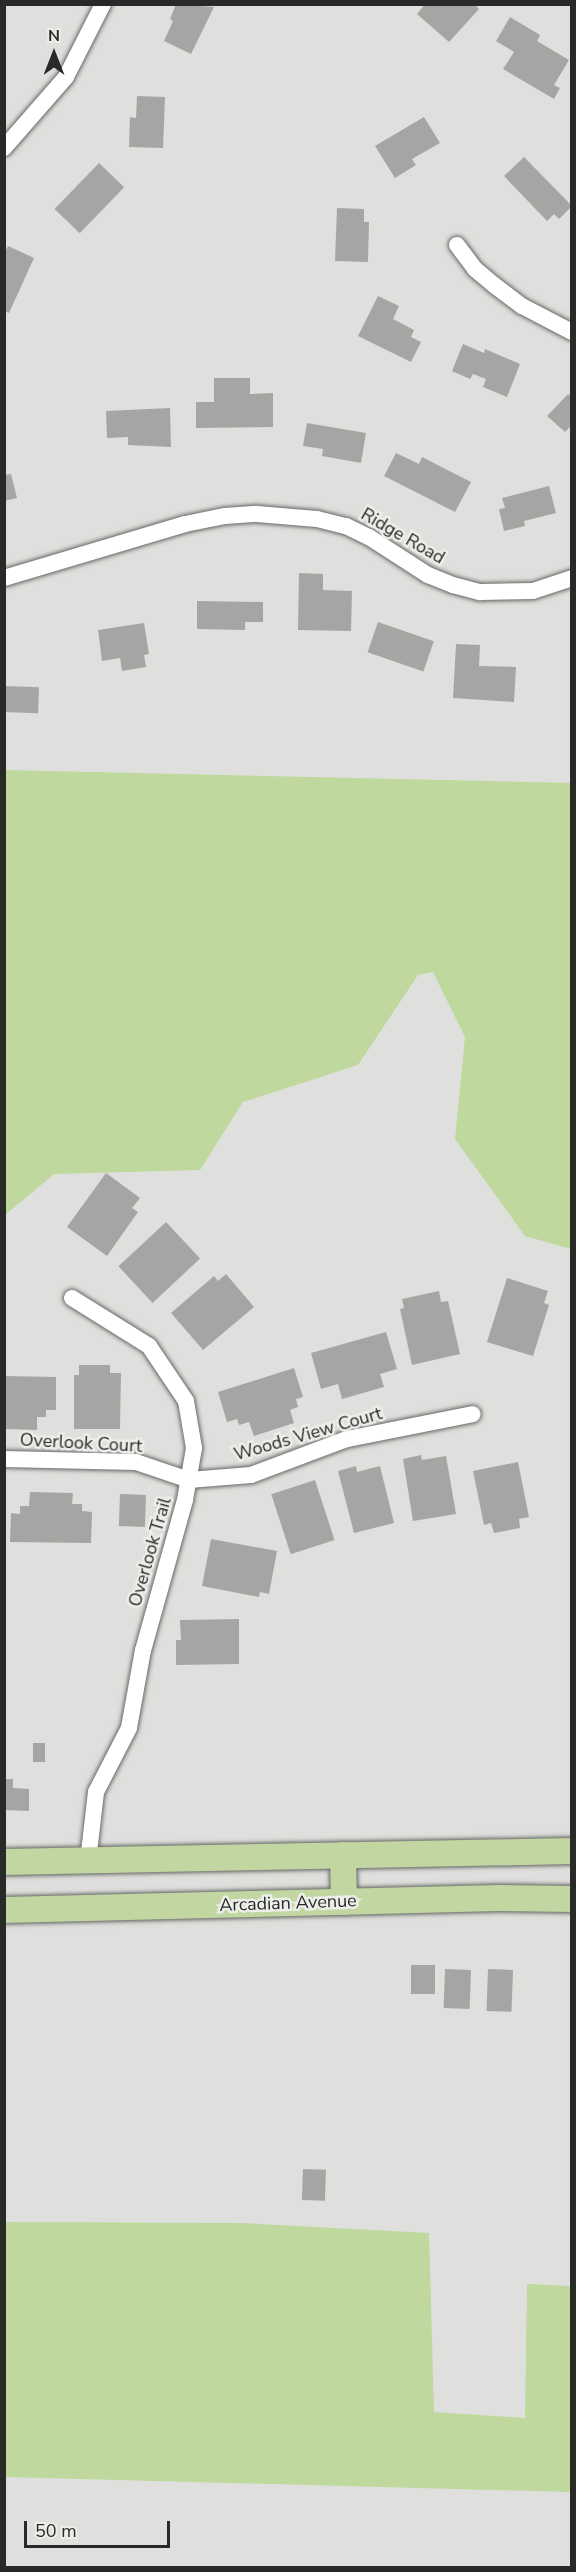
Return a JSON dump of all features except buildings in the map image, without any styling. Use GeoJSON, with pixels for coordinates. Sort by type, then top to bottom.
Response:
{"type":"FeatureCollection","features":[{"type":"Feature","properties":{"kind":"main road"},"geometry":{"type":"LineString","coordinates":[[4,1862],[572,1851]]}},
{"type":"Feature","properties":{"kind":"main road"},"geometry":{"type":"LineString","coordinates":[[343,1855],[344,1902]]}},
{"type":"Feature","properties":{"kind":"main road","name":"Arcadian Avenue"},"geometry":{"type":"LineString","coordinates":[[4,1910],[499,1898],[572,1899]]}},
{"type":"Feature","properties":{"kind":"street"},"geometry":{"type":"LineString","coordinates":[[4,148],[66,77],[103,4]]}},
{"type":"Feature","properties":{"kind":"street"},"geometry":{"type":"LineString","coordinates":[[457,245],[475,269],[494,285],[522,306],[572,332]]}},
{"type":"Feature","properties":{"kind":"street","name":"Ridge Road"},"geometry":{"type":"LineString","coordinates":[[4,578],[184,524],[225,516],[257,514],[317,519],[346,526],[369,537],[428,575],[480,592],[533,591],[572,578]]}},
{"type":"Feature","properties":{"kind":"street","name":"Overlook Trail"},"geometry":{"type":"LineString","coordinates":[[72,1298],[149,1346],[186,1401],[194,1448],[189,1480],[143,1650],[129,1728],[96,1792],[88,1861]]}},
{"type":"Feature","properties":{"kind":"street","name":"Woods View Court"},"geometry":{"type":"LineString","coordinates":[[189,1480],[251,1475],[347,1439],[473,1414]]}},
{"type":"Feature","properties":{"kind":"street","name":"Overlook Court"},"geometry":{"type":"LineString","coordinates":[[4,1459],[135,1462],[189,1480]]}},
{"type":"Feature","properties":{"kind":"green space"},"geometry":{"type":"Polygon","coordinates":[[[4,770],[571,783],[571,1249],[525,1236],[455,1139],[465,1037],[433,972],[418,975],[358,1065],[243,1102],[200,1170],[54,1174],[5,1215],[4,770]]]}},
{"type":"Feature","properties":{"kind":"green space"},"geometry":{"type":"Polygon","coordinates":[[[5,2222],[241,2223],[429,2233],[434,2412],[525,2418],[527,2284],[571,2286],[571,2492],[5,2477],[5,2222]]]}}]}
